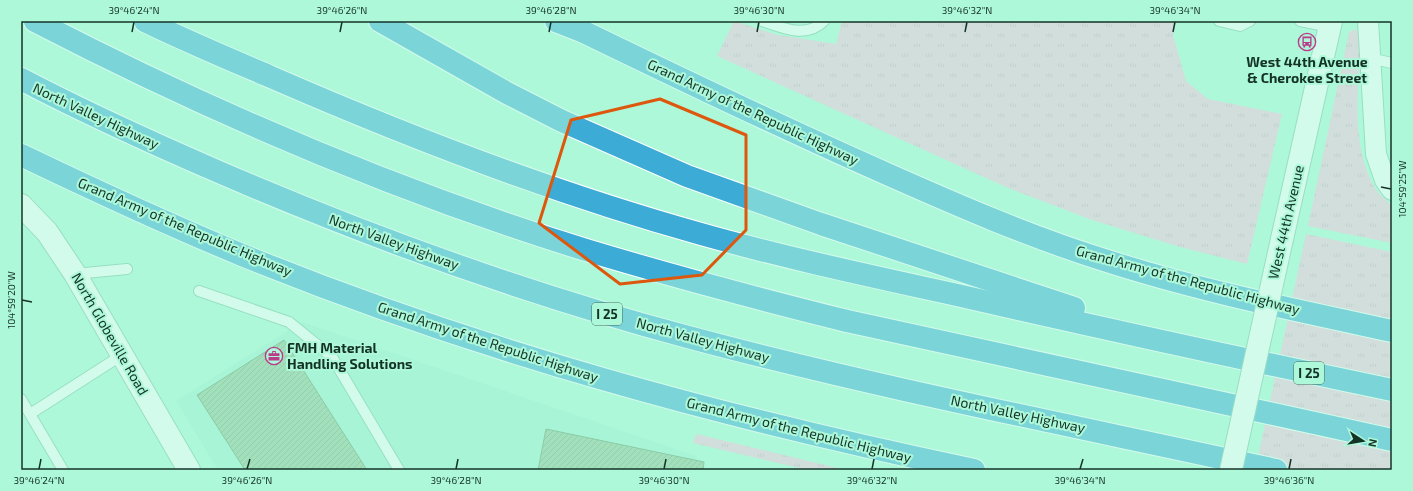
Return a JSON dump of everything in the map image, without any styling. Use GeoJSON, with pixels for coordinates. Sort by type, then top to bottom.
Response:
{"type":"FeatureCollection","features":[{"type":"Feature","properties":{"kind":"highway"},"geometry":{"type":"LineString","coordinates":[[36,21],[188,96],[310,148],[451,204],[585,249],[758,299],[847,321],[1392,440]]}},
{"type":"Feature","properties":{"kind":"highway","name":"I 25"},"geometry":{"type":"LineString","coordinates":[[145,21],[400,132],[522,176],[648,218],[764,251],[1226,356],[1392,390]]}},
{"type":"Feature","properties":{"kind":"highway"},"geometry":{"type":"LineString","coordinates":[[380,21],[507,93],[555,117],[687,176],[755,201],[1037,296],[1226,356]]}},
{"type":"Feature","properties":{"kind":"highway"},"geometry":{"type":"LineString","coordinates":[[556,21],[584,32],[638,58]]}},
{"type":"Feature","properties":{"kind":"highway"},"geometry":{"type":"LineString","coordinates":[[573,21],[638,58]]}},
{"type":"Feature","properties":{"kind":"highway","name":"Grand Army of the Republic Highway"},"geometry":{"type":"LineString","coordinates":[[638,58],[795,133],[1034,236],[1102,260],[1187,283],[1299,311],[1392,331]]}},
{"type":"Feature","properties":{"kind":"highway","name":"North Valley Highway"},"geometry":{"type":"LineString","coordinates":[[21,79],[160,146],[294,204],[438,260],[566,302],[688,337],[826,372],[1276,470]]}},
{"type":"Feature","properties":{"kind":"highway","name":"Grand Army of the Republic Highway"},"geometry":{"type":"LineString","coordinates":[[21,155],[242,254],[348,295],[474,340],[588,375],[713,410],[828,439],[974,470]]}},
{"type":"Feature","properties":{"kind":"street"},"geometry":{"type":"LineString","coordinates":[[1368,21],[1376,154],[1385,180],[1392,190]]}},
{"type":"Feature","properties":{"kind":"street","name":"West 44th Avenue"},"geometry":{"type":"LineString","coordinates":[[1231,470],[1331,24]]}},
{"type":"Feature","properties":{"kind":"street","name":"North Globeville Road"},"geometry":{"type":"LineString","coordinates":[[21,205],[47,232],[75,274],[188,470]]}},
{"type":"Feature","properties":{"kind":"lane"},"geometry":{"type":"LineString","coordinates":[[762,21],[786,30],[799,32],[811,29],[824,21]]}},
{"type":"Feature","properties":{"kind":"lane"},"geometry":{"type":"LineString","coordinates":[[1219,21],[1240,26],[1250,21]]}},
{"type":"Feature","properties":{"kind":"lane"},"geometry":{"type":"LineString","coordinates":[[1300,21],[1331,24]]}},
{"type":"Feature","properties":{"kind":"lane"},"geometry":{"type":"LineString","coordinates":[[1370,58],[1392,63]]}},
{"type":"Feature","properties":{"kind":"lane"},"geometry":{"type":"LineString","coordinates":[[75,274],[127,268]]}},
{"type":"Feature","properties":{"kind":"lane"},"geometry":{"type":"LineString","coordinates":[[199,290],[289,322],[332,357],[399,470]]}},
{"type":"Feature","properties":{"kind":"lane"},"geometry":{"type":"LineString","coordinates":[[30,414],[122,355]]}},
{"type":"Feature","properties":{"kind":"lane"},"geometry":{"type":"LineString","coordinates":[[21,399],[63,470]]}},
{"type":"Feature","properties":{"kind":"highlighted area"},"geometry":{"type":"Polygon","coordinates":[[[660,99],[746,135],[746,230],[702,275],[620,284],[539,223],[571,120],[660,99]]]}},
{"type":"Feature","properties":{"kind":"shaded area"},"geometry":{"type":"Polygon","coordinates":[[[302,322],[697,456],[694,470],[218,470],[176,401],[302,322]]]}},
{"type":"Feature","properties":{"kind":"green space"},"geometry":{"type":"Polygon","coordinates":[[[734,21],[778,35],[836,44],[842,21],[1175,21],[1173,35],[1186,81],[1208,99],[1282,114],[1247,264],[1180,247],[1092,220],[1008,188],[717,56],[734,21]]]}},
{"type":"Feature","properties":{"kind":"green space"},"geometry":{"type":"Polygon","coordinates":[[[1357,30],[1362,36],[1358,114],[1362,153],[1367,171],[1375,188],[1392,206],[1392,243],[1308,226],[1349,32],[1357,30]]]}},
{"type":"Feature","properties":{"kind":"green space"},"geometry":{"type":"Polygon","coordinates":[[[1306,234],[1392,252],[1392,470],[1255,470],[1306,234]]]}},
{"type":"Feature","properties":{"kind":"green space"},"geometry":{"type":"Polygon","coordinates":[[[696,434],[846,470],[808,470],[693,443],[696,434]]]}},
{"type":"Feature","properties":{"kind":"building"},"geometry":{"type":"Polygon","coordinates":[[[284,340],[367,470],[245,470],[197,395],[284,340]]]}},
{"type":"Feature","properties":{"kind":"building"},"geometry":{"type":"Polygon","coordinates":[[[546,429],[704,462],[703,470],[538,470],[546,429]]]}},
{"type":"Feature","properties":{"kind":"place","name":"West 44th Avenue & Cherokee Street"},"geometry":{"type":"Point","coordinates":[1307,42]}},
{"type":"Feature","properties":{"kind":"place","name":"FMH Material Handling Solutions"},"geometry":{"type":"Point","coordinates":[274,356]}}]}
